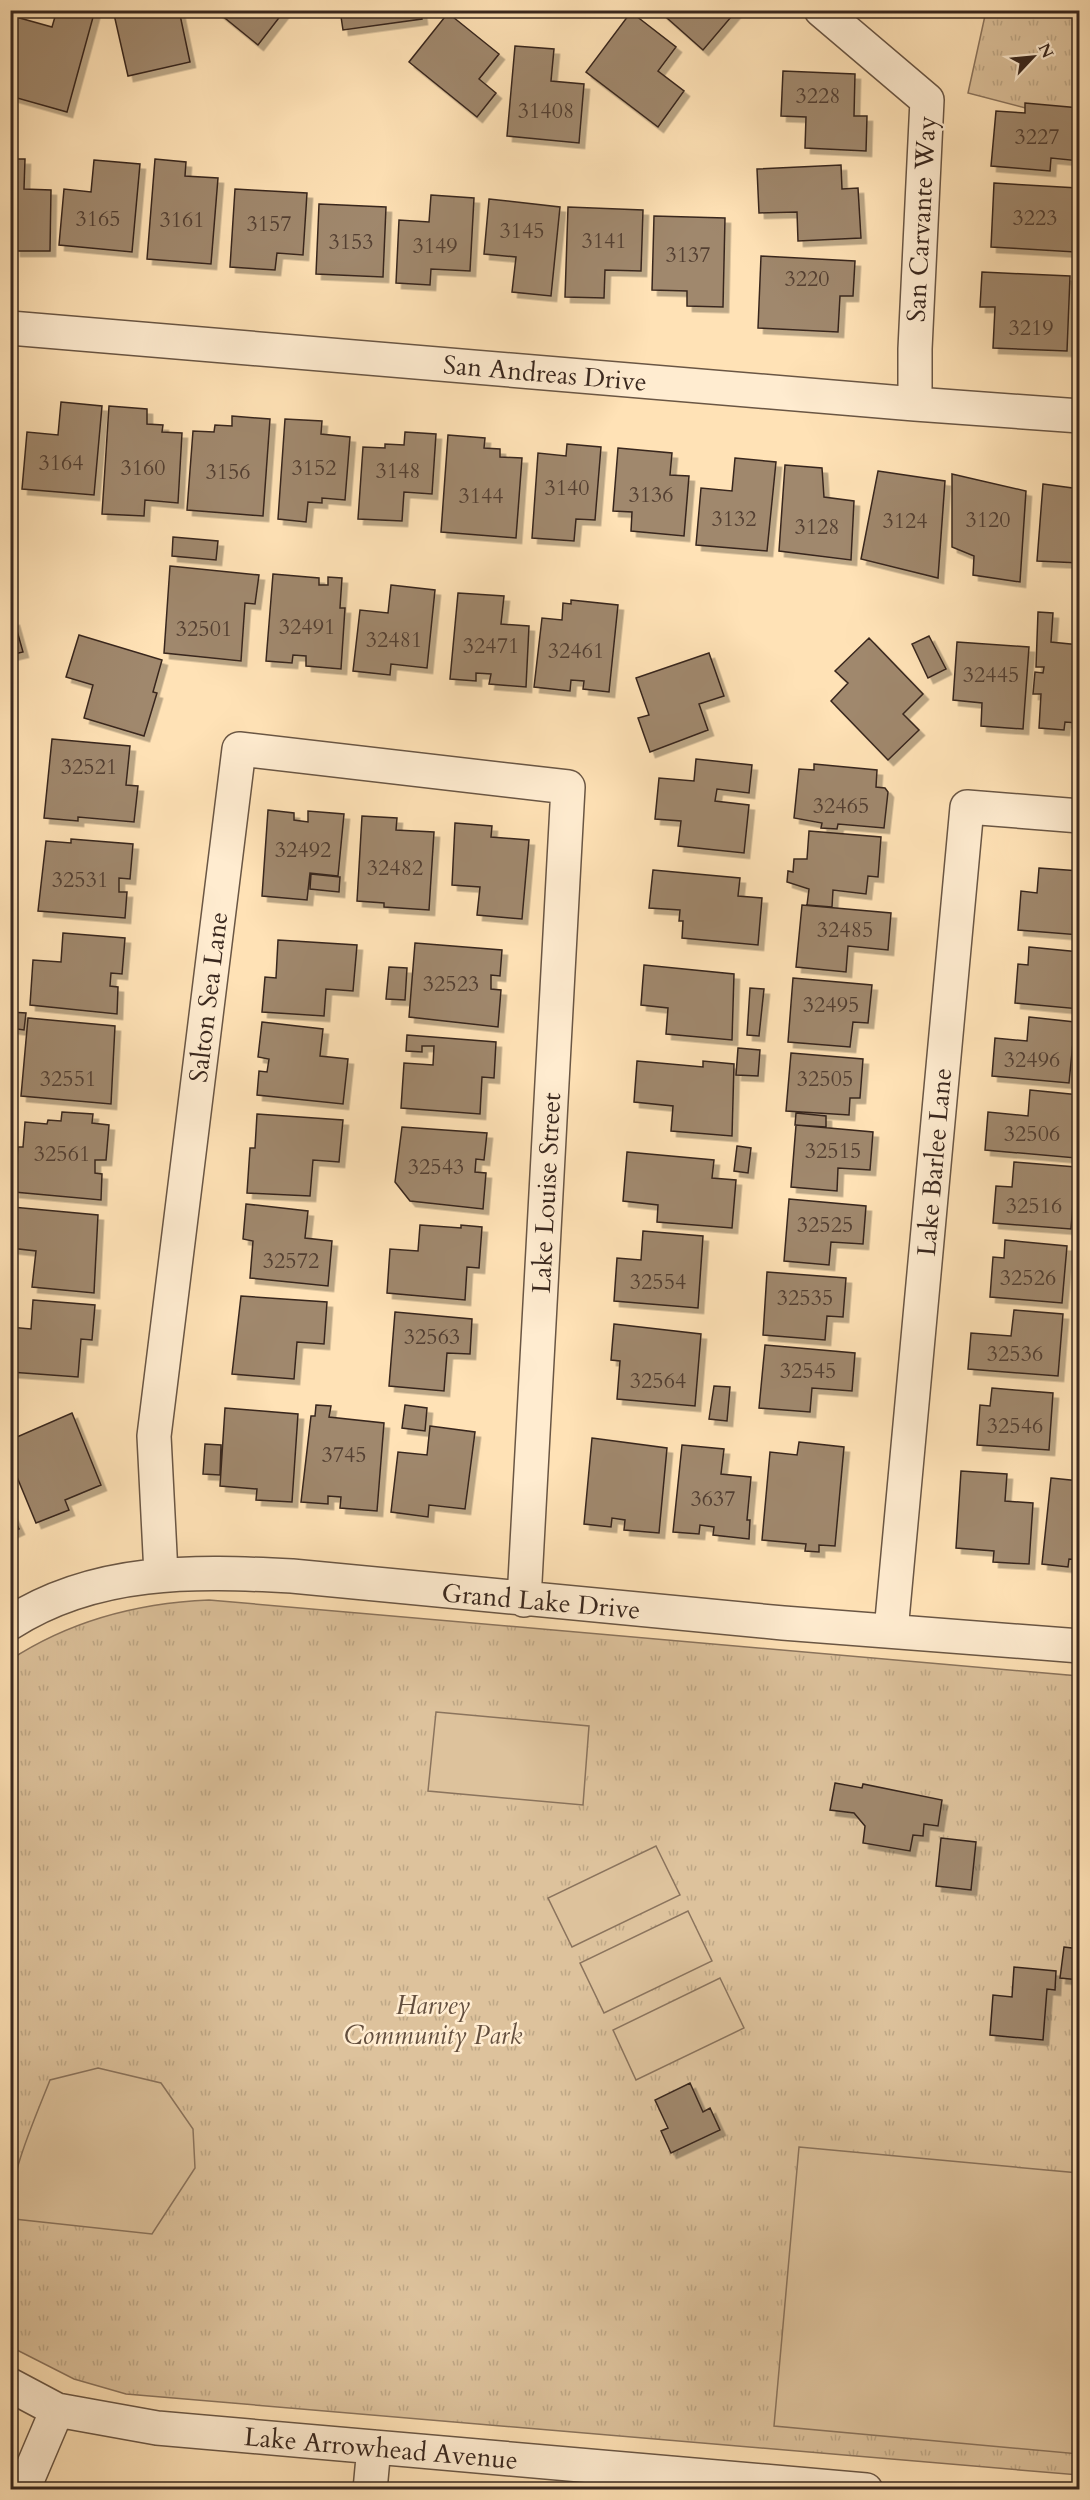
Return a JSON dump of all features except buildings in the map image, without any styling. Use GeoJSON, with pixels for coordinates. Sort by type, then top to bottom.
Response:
{"type":"FeatureCollection","features":[{"type":"Feature","properties":{"kind":"street","name":"San Carvante Way"},"geometry":{"type":"LineString","coordinates":[[821,10],[927,100],[915,349],[915,404]]}},
{"type":"Feature","properties":{"kind":"street","name":"San Andreas Drive"},"geometry":{"type":"LineString","coordinates":[[10,328],[1080,416]]}},
{"type":"Feature","properties":{"kind":"street","name":"Salton Sea Lane"},"geometry":{"type":"LineString","coordinates":[[161,1574],[154,1436],[239,749],[568,787]]}},
{"type":"Feature","properties":{"kind":"street","name":"Lake Louise Street"},"geometry":{"type":"LineString","coordinates":[[524,1600],[568,787]]}},
{"type":"Feature","properties":{"kind":"street","name":"Lake Barlee Lane"},"geometry":{"type":"LineString","coordinates":[[891,1631],[967,807],[1080,816]]}},
{"type":"Feature","properties":{"kind":"street","name":"Grand Lake Drive"},"geometry":{"type":"LineString","coordinates":[[10,1623],[33,1609],[96,1586],[161,1574],[227,1573],[292,1576],[524,1600],[1080,1646]]}},
{"type":"Feature","properties":{"kind":"street","name":"Lake Arrowhead Avenue"},"geometry":{"type":"LineString","coordinates":[[10,2385],[57,2410],[158,2428],[374,2446],[768,2486],[866,2490]]}},
{"type":"Feature","properties":{"kind":"street"},"geometry":{"type":"LineString","coordinates":[[23,2490],[57,2410]]}},
{"type":"Feature","properties":{"kind":"street"},"geometry":{"type":"LineString","coordinates":[[370,2490],[374,2446]]}},
{"type":"Feature","properties":{"kind":"green space"},"geometry":{"type":"Polygon","coordinates":[[[986,11],[1079,11],[1079,122],[968,93],[986,11]]]}},
{"type":"Feature","properties":{"kind":"green space","name":"Harvey Community Park"},"geometry":{"type":"Polygon","coordinates":[[[209,1600],[1079,1676],[1079,2475],[126,2394],[74,2379],[11,2347],[10,1660],[57,1634],[106,1616],[157,1605],[209,1600]]]}},
{"type":"Feature","properties":{"kind":"green space"},"geometry":{"type":"Polygon","coordinates":[[[436,1712],[589,1726],[583,1805],[428,1791],[436,1712]]]}},
{"type":"Feature","properties":{"kind":"green space"},"geometry":{"type":"Polygon","coordinates":[[[656,1846],[680,1895],[572,1947],[548,1898],[656,1846]]]}},
{"type":"Feature","properties":{"kind":"green space"},"geometry":{"type":"Polygon","coordinates":[[[688,1911],[712,1961],[604,2013],[580,1963],[688,1911]]]}},
{"type":"Feature","properties":{"kind":"green space"},"geometry":{"type":"Polygon","coordinates":[[[720,1978],[744,2028],[636,2080],[613,2030],[720,1978]]]}},
{"type":"Feature","properties":{"kind":"green space"},"geometry":{"type":"Polygon","coordinates":[[[98,2068],[161,2083],[193,2129],[195,2168],[152,2234],[14,2219],[11,2207],[16,2172],[50,2080],[98,2068]]]}},
{"type":"Feature","properties":{"kind":"green space"},"geometry":{"type":"Polygon","coordinates":[[[799,2147],[1079,2173],[1079,2454],[774,2426],[799,2147]]]}}]}
